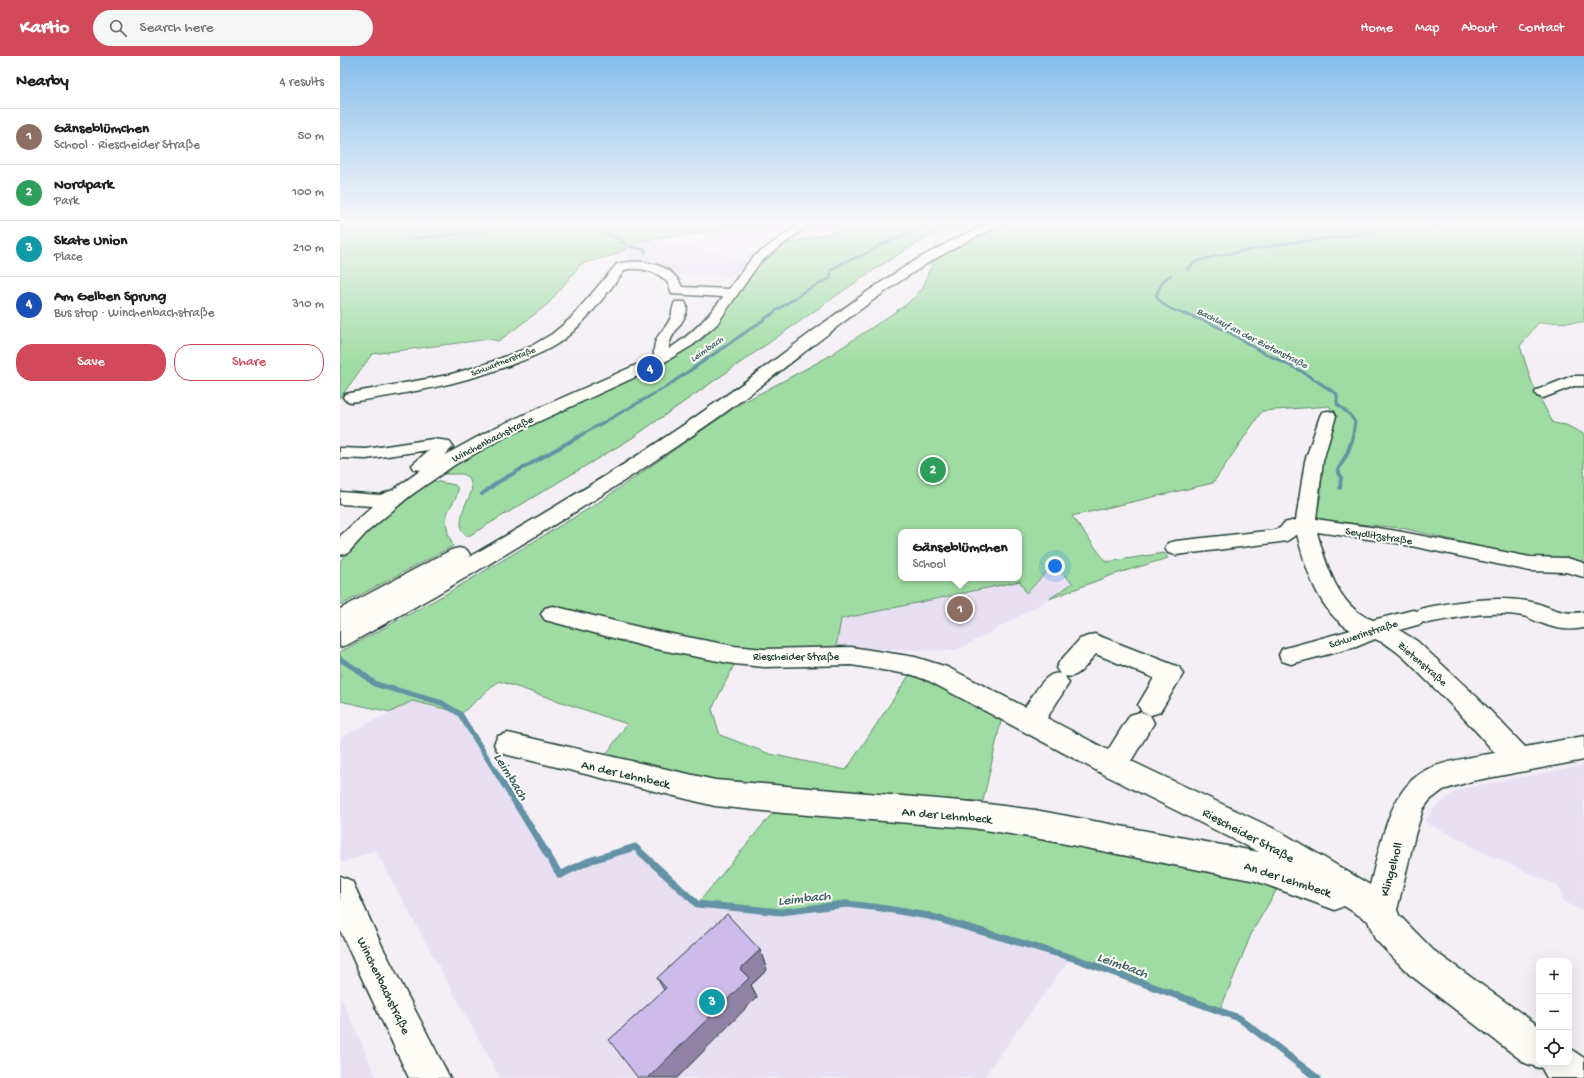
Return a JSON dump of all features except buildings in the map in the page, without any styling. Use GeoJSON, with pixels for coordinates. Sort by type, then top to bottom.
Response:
{"type":"FeatureCollection","features":[{"type":"Feature","properties":{"kind":"main road","name":"Schwartnerstraße"},"geometry":{"type":"LineString","coordinates":[[351,397],[417,387],[446,380],[493,367],[538,348],[558,336],[585,312],[620,269]]}},
{"type":"Feature","properties":{"kind":"main road","name":"Schwartnerstraße"},"geometry":{"type":"LineString","coordinates":[[650,269],[672,279],[677,291],[731,293]]}},
{"type":"Feature","properties":{"kind":"main road","name":"Winchenbachstraße"},"geometry":{"type":"LineString","coordinates":[[340,548],[377,512],[400,493],[446,462],[494,435],[633,373],[677,350],[704,330],[749,269]]}},
{"type":"Feature","properties":{"kind":"main road"},"geometry":{"type":"LineString","coordinates":[[738,379],[901,269]]}},
{"type":"Feature","properties":{"kind":"main road"},"geometry":{"type":"LineString","coordinates":[[340,619],[487,548],[573,504],[717,409],[824,328],[910,269]]}},
{"type":"Feature","properties":{"kind":"main road"},"geometry":{"type":"LineString","coordinates":[[662,358],[661,346],[680,315],[680,305]]}},
{"type":"Feature","properties":{"kind":"main road"},"geometry":{"type":"LineString","coordinates":[[1543,393],[1572,381],[1584,381]]}},
{"type":"Feature","properties":{"kind":"main road"},"geometry":{"type":"LineString","coordinates":[[340,638],[487,548],[718,392]]}},
{"type":"Feature","properties":{"kind":"main road","name":"Zietenstraße"},"geometry":{"type":"LineString","coordinates":[[1328,416],[1328,422],[1314,461],[1308,513],[1305,524],[1314,560],[1328,592],[1348,617],[1358,624],[1391,636],[1408,647],[1465,702],[1519,760]]}},
{"type":"Feature","properties":{"kind":"main road"},"geometry":{"type":"LineString","coordinates":[[340,452],[366,454],[433,444],[443,445],[444,447],[440,451],[414,470],[397,485],[394,492],[400,493]]}},
{"type":"Feature","properties":{"kind":"main road"},"geometry":{"type":"LineString","coordinates":[[340,498],[383,501],[400,493]]}},
{"type":"Feature","properties":{"kind":"main road"},"geometry":{"type":"LineString","coordinates":[[1176,548],[1274,537],[1288,532],[1291,527],[1295,525],[1305,524]]}},
{"type":"Feature","properties":{"kind":"main road","name":"Seydlitzstraße"},"geometry":{"type":"LineString","coordinates":[[1305,524],[1397,537],[1530,564],[1567,565],[1584,570]]}},
{"type":"Feature","properties":{"kind":"main road","name":"Schwerinstraße"},"geometry":{"type":"LineString","coordinates":[[1291,655],[1356,638],[1387,624],[1420,616],[1471,607],[1536,611],[1550,618],[1564,621],[1584,620]]}},
{"type":"Feature","properties":{"kind":"main road","name":"Riescheider Straße"},"geometry":{"type":"LineString","coordinates":[[553,614],[651,639],[734,655],[764,658],[851,656],[915,666],[938,674],[1113,766],[1270,842],[1380,910]]}},
{"type":"Feature","properties":{"kind":"main road"},"geometry":{"type":"LineString","coordinates":[[1030,722],[1063,676],[1089,645],[1094,643],[1170,674],[1113,766]]}},
{"type":"Feature","properties":{"kind":"main road","name":"An der Lehmbeck"},"geometry":{"type":"LineString","coordinates":[[508,744],[715,793],[972,815],[1035,824],[1256,866],[1300,880],[1380,910]]}},
{"type":"Feature","properties":{"kind":"main road","name":"Klingelholl"},"geometry":{"type":"LineString","coordinates":[[1536,1046],[1421,962],[1386,927],[1380,910],[1399,835],[1410,802],[1420,791],[1434,780],[1472,769],[1584,748]]}},
{"type":"Feature","properties":{"kind":"main road","name":"Winchenbachstraße"},"geometry":{"type":"LineString","coordinates":[[340,892],[371,960],[430,1078]]}},
{"type":"Feature","properties":{"kind":"main road"},"geometry":{"type":"LineString","coordinates":[[1563,1066],[1579,1078]]}},
{"type":"Feature","properties":{"kind":"shaded area"},"geometry":{"type":"Polygon","coordinates":[[[657,269],[741,269],[735,276],[674,275],[657,269]]]}},
{"type":"Feature","properties":{"kind":"shaded area"},"geometry":{"type":"Polygon","coordinates":[[[1055,567],[1074,583],[986,635],[954,651],[868,649],[866,654],[835,653],[841,619],[1020,581],[1026,592],[1032,589],[1050,568],[1055,567]]]}},
{"type":"Feature","properties":{"kind":"shaded area"},"geometry":{"type":"Polygon","coordinates":[[[412,701],[462,713],[559,872],[586,860],[636,845],[699,902],[697,907],[780,915],[848,906],[926,919],[1068,961],[983,1078],[500,1078],[375,850],[342,863],[340,859],[340,738],[412,701]]]}},
{"type":"Feature","properties":{"kind":"shaded area"},"geometry":{"type":"Polygon","coordinates":[[[1584,765],[1584,912],[1564,902],[1559,886],[1467,845],[1467,842],[1424,822],[1435,807],[1456,791],[1469,787],[1584,765]]]}},
{"type":"Feature","properties":{"kind":"shaded area"},"geometry":{"type":"Polygon","coordinates":[[[340,996],[377,1078],[340,1078],[340,996]]]}},
{"type":"Feature","properties":{"kind":"green space"},"geometry":{"type":"Polygon","coordinates":[[[340,269],[577,269],[548,304],[498,341],[490,339],[372,354],[340,398],[340,269]]]}},
{"type":"Feature","properties":{"kind":"green space"},"geometry":{"type":"Polygon","coordinates":[[[755,269],[875,269],[632,438],[467,537],[461,530],[462,513],[470,495],[472,488],[471,483],[469,478],[463,474],[441,474],[486,447],[651,370],[704,338],[718,323],[755,269]]]}},
{"type":"Feature","properties":{"kind":"green space"},"geometry":{"type":"Polygon","coordinates":[[[930,269],[1584,269],[1584,322],[1538,323],[1520,346],[1532,383],[1553,423],[1566,425],[1584,434],[1584,568],[1519,556],[1402,528],[1316,520],[1321,494],[1323,458],[1334,425],[1330,406],[1262,411],[1213,483],[1072,516],[1106,562],[1164,553],[1168,558],[1112,575],[1049,599],[1073,583],[1055,567],[1047,571],[1026,593],[1020,581],[841,619],[835,653],[736,661],[712,709],[720,735],[770,754],[846,770],[912,671],[1003,712],[983,801],[839,797],[725,789],[605,756],[627,724],[499,681],[462,713],[412,701],[391,712],[340,701],[340,652],[446,594],[595,505],[740,404],[826,358],[907,304],[923,288],[930,269]]]}},
{"type":"Feature","properties":{"kind":"green space"},"geometry":{"type":"Polygon","coordinates":[[[434,481],[455,485],[458,489],[446,519],[448,532],[453,546],[343,604],[340,604],[340,561],[394,505],[429,482],[434,481]]]}},
{"type":"Feature","properties":{"kind":"green space"},"geometry":{"type":"Polygon","coordinates":[[[780,804],[1027,825],[1284,877],[1252,932],[1221,1008],[1072,955],[929,913],[845,901],[782,910],[699,902],[780,804]]]}},
{"type":"Feature","properties":{"kind":"waterway","name":"Leimbach"},"geometry":{"type":"LineString","coordinates":[[770,315],[805,291],[831,278],[830,271],[834,269]]}},
{"type":"Feature","properties":{"kind":"waterway","name":"Bachlauf an der Zietenstraße"},"geometry":{"type":"LineString","coordinates":[[1171,275],[1163,281],[1156,295],[1165,306],[1186,315]]}},
{"type":"Feature","properties":{"kind":"waterway","name":"Leimbach"},"geometry":{"type":"LineString","coordinates":[[576,438],[666,387],[772,314]]}},
{"type":"Feature","properties":{"kind":"waterway","name":"Bachlauf an der Zietenstraße"},"geometry":{"type":"LineString","coordinates":[[1186,315],[1206,321],[1234,335],[1260,351],[1301,371],[1337,394],[1337,404],[1350,415],[1355,422],[1352,438]]}},
{"type":"Feature","properties":{"kind":"waterway","name":"Leimbach"},"geometry":{"type":"LineString","coordinates":[[482,494],[498,482],[578,437]]}},
{"type":"Feature","properties":{"kind":"waterway","name":"Bachlauf an der Zietenstraße"},"geometry":{"type":"LineString","coordinates":[[1340,488],[1341,477],[1338,470],[1347,454],[1353,437]]}},
{"type":"Feature","properties":{"kind":"waterway","name":"Leimbach"},"geometry":{"type":"LineString","coordinates":[[340,659],[359,671],[375,684],[442,703],[460,714],[517,806]]}},
{"type":"Feature","properties":{"kind":"waterway","name":"Leimbach"},"geometry":{"type":"LineString","coordinates":[[517,805],[560,875],[589,861],[635,847],[697,904],[781,912],[846,904],[928,916],[1076,959],[1239,1018],[1317,1078]]}},
{"type":"Feature","properties":{"kind":"place","name":"Am Gelben Sprung"},"geometry":{"type":"Point","coordinates":[650,369]}},
{"type":"Feature","properties":{"kind":"place","name":"Nordpark"},"geometry":{"type":"Point","coordinates":[933,470]}},
{"type":"Feature","properties":{"kind":"place","name":"Gänseblümchen"},"geometry":{"type":"Point","coordinates":[960,609]}},
{"type":"Feature","properties":{"kind":"place","name":"Skate Union"},"geometry":{"type":"Point","coordinates":[712,1002]}}]}
